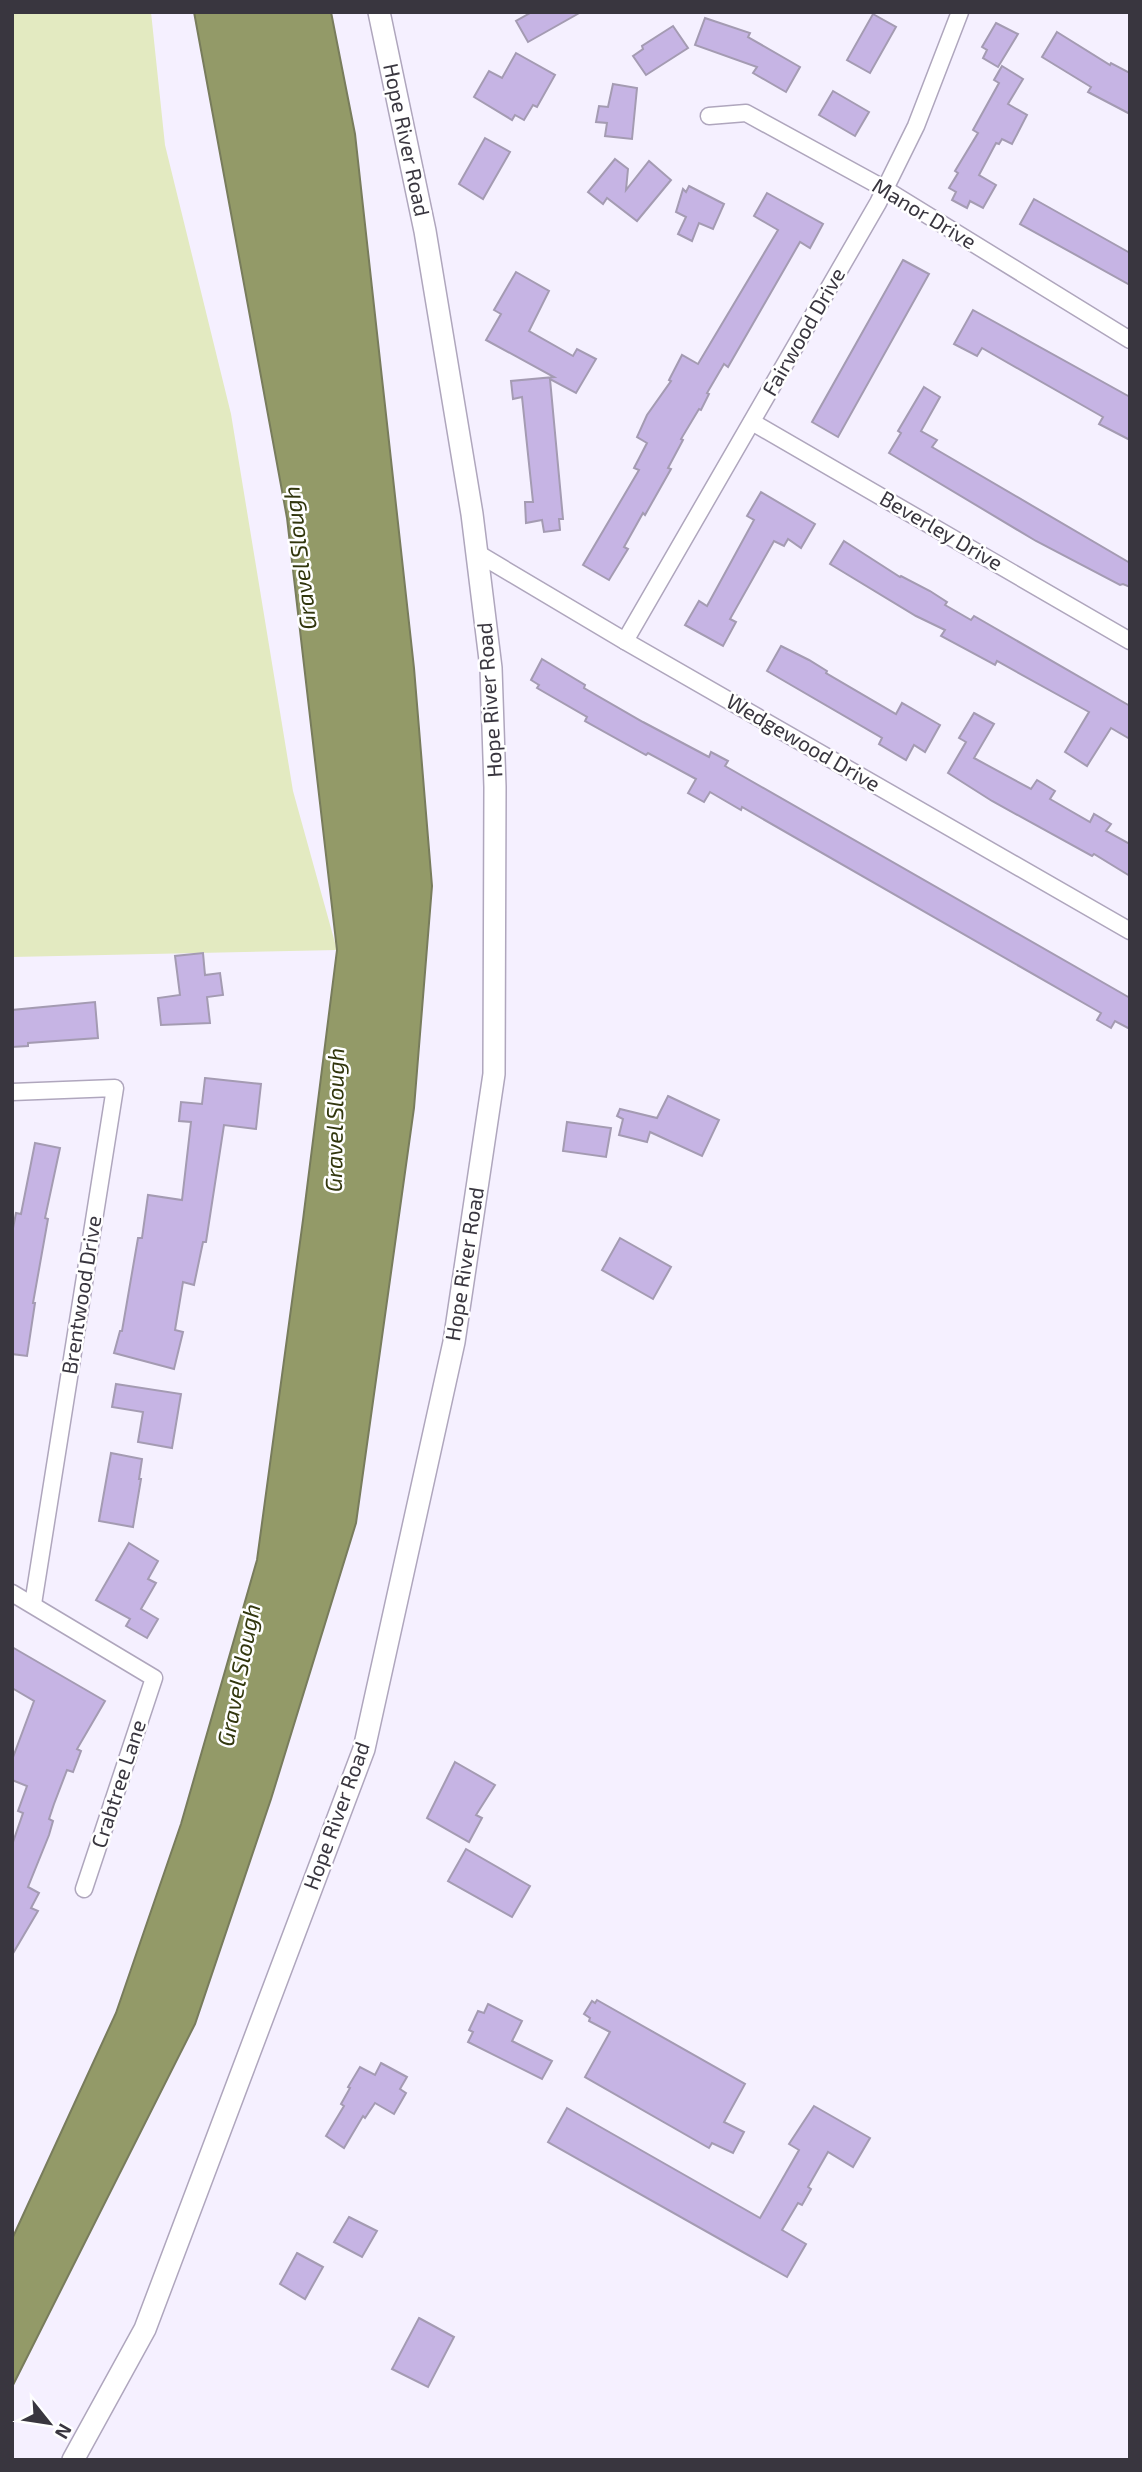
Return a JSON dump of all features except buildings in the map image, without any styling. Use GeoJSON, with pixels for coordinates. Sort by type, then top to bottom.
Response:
{"type":"FeatureCollection","features":[{"type":"Feature","properties":{"kind":"street","name":"Hope River Road"},"geometry":{"type":"LineString","coordinates":[[73,2460],[145,2329],[364,1749],[454,1342],[494,1074],[495,787],[491,668],[477,553],[425,231],[379,12]]}},
{"type":"Feature","properties":{"kind":"street","name":"Fairwood Drive"},"geometry":{"type":"LineString","coordinates":[[625,641],[885,189],[916,127],[960,12]]}},
{"type":"Feature","properties":{"kind":"street","name":"Manor Drive"},"geometry":{"type":"LineString","coordinates":[[709,116],[746,113],[885,189],[1130,340]]}},
{"type":"Feature","properties":{"kind":"street","name":"Beverley Drive"},"geometry":{"type":"LineString","coordinates":[[752,422],[1130,641]]}},
{"type":"Feature","properties":{"kind":"street","name":"Wedgewood Drive"},"geometry":{"type":"LineString","coordinates":[[477,553],[1130,931]]}},
{"type":"Feature","properties":{"kind":"street","name":"Brentwood Drive"},"geometry":{"type":"LineString","coordinates":[[12,1092],[115,1088],[33,1604]]}},
{"type":"Feature","properties":{"kind":"street"},"geometry":{"type":"LineString","coordinates":[[12,1593],[33,1604]]}},
{"type":"Feature","properties":{"kind":"street","name":"Crabtree Lane"},"geometry":{"type":"LineString","coordinates":[[33,1604],[154,1678],[84,1889]]}},
{"type":"Feature","properties":{"kind":"shaded area"},"geometry":{"type":"Polygon","coordinates":[[[12,12],[151,12],[165,145],[231,414],[293,791],[337,950],[12,957],[12,12]]]}},
{"type":"Feature","properties":{"kind":"water","name":"Gravel Slough"},"geometry":{"type":"Polygon","coordinates":[[[194,12],[331,12],[355,134],[414,668],[432,886],[414,1108],[356,1523],[271,1799],[195,2024],[12,2387],[12,2239],[116,2013],[181,1824],[257,1560],[337,950],[287,518],[194,12]]]}}]}
